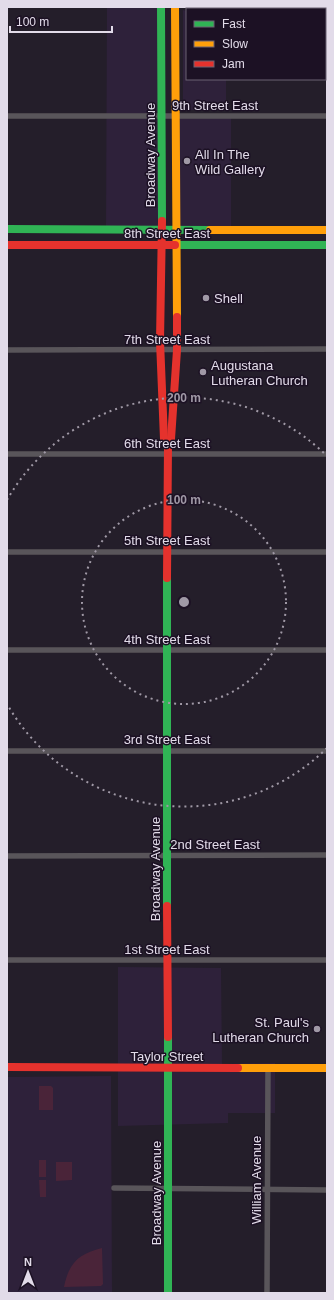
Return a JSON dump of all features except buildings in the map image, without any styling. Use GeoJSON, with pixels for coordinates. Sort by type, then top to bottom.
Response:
{"type":"FeatureCollection","features":[{"type":"Feature","properties":{"kind":"main road","name":"Broadway Avenue"},"geometry":{"type":"LineString","coordinates":[[162,7],[162,229],[160,350],[164,439],[168,445]]}},
{"type":"Feature","properties":{"kind":"main road","name":"Broadway Avenue"},"geometry":{"type":"LineString","coordinates":[[168,1293],[168,445],[171,439],[177,350],[175,245],[175,7]]}},
{"type":"Feature","properties":{"kind":"main road","name":"8th Street East"},"geometry":{"type":"LineString","coordinates":[[7,229],[327,230]]}},
{"type":"Feature","properties":{"kind":"main road","name":"8th Street East"},"geometry":{"type":"LineString","coordinates":[[7,245],[327,245]]}},
{"type":"Feature","properties":{"kind":"main road","name":"Taylor Street"},"geometry":{"type":"LineString","coordinates":[[7,1067],[327,1068]]}},
{"type":"Feature","properties":{"kind":"street","name":"9th Street East"},"geometry":{"type":"LineString","coordinates":[[7,116],[327,116]]}},
{"type":"Feature","properties":{"kind":"street","name":"7th Street East"},"geometry":{"type":"LineString","coordinates":[[7,350],[327,349]]}},
{"type":"Feature","properties":{"kind":"street","name":"6th Street East"},"geometry":{"type":"LineString","coordinates":[[7,454],[327,454]]}},
{"type":"Feature","properties":{"kind":"street","name":"5th Street East"},"geometry":{"type":"LineString","coordinates":[[7,552],[327,552]]}},
{"type":"Feature","properties":{"kind":"street","name":"4th Street East"},"geometry":{"type":"LineString","coordinates":[[7,650],[327,650]]}},
{"type":"Feature","properties":{"kind":"street","name":"3rd Street East"},"geometry":{"type":"LineString","coordinates":[[7,751],[327,751]]}},
{"type":"Feature","properties":{"kind":"street","name":"2nd Street East"},"geometry":{"type":"LineString","coordinates":[[7,856],[327,855]]}},
{"type":"Feature","properties":{"kind":"street","name":"1st Street East"},"geometry":{"type":"LineString","coordinates":[[7,960],[327,960]]}},
{"type":"Feature","properties":{"kind":"street","name":"William Avenue"},"geometry":{"type":"LineString","coordinates":[[268,1068],[268,1293]]}},
{"type":"Feature","properties":{"kind":"street"},"geometry":{"type":"LineString","coordinates":[[114,1188],[327,1190]]}},
{"type":"Feature","properties":{"kind":"shaded area"},"geometry":{"type":"Polygon","coordinates":[[[107,7],[161,7],[162,229],[106,229],[107,7]]]}},
{"type":"Feature","properties":{"kind":"shaded area"},"geometry":{"type":"Polygon","coordinates":[[[183,10],[186,11],[186,80],[226,80],[226,110],[183,110],[183,10]]]}},
{"type":"Feature","properties":{"kind":"shaded area"},"geometry":{"type":"Polygon","coordinates":[[[175,116],[231,116],[231,229],[175,229],[175,116]]]}},
{"type":"Feature","properties":{"kind":"shaded area"},"geometry":{"type":"Polygon","coordinates":[[[118,967],[221,968],[222,1064],[275,1063],[275,1113],[228,1113],[228,1123],[118,1126],[118,967]]]}},
{"type":"Feature","properties":{"kind":"shaded area"},"geometry":{"type":"Polygon","coordinates":[[[111,1076],[112,1293],[7,1293],[7,1077],[111,1076]]]}},
{"type":"Feature","properties":{"kind":"shaded area"},"geometry":{"type":"Polygon","coordinates":[[[39,1086],[51,1086],[53,1088],[53,1110],[39,1110],[39,1086]]]}},
{"type":"Feature","properties":{"kind":"shaded area"},"geometry":{"type":"Polygon","coordinates":[[[39,1160],[46,1160],[46,1177],[39,1177],[39,1160]]]}},
{"type":"Feature","properties":{"kind":"shaded area"},"geometry":{"type":"Polygon","coordinates":[[[56,1162],[72,1162],[72,1180],[56,1181],[56,1162]]]}},
{"type":"Feature","properties":{"kind":"shaded area"},"geometry":{"type":"Polygon","coordinates":[[[39,1180],[46,1180],[46,1197],[40,1197],[39,1180]]]}},
{"type":"Feature","properties":{"kind":"shaded area"},"geometry":{"type":"Polygon","coordinates":[[[102,1248],[103,1284],[101,1286],[64,1287],[69,1271],[76,1260],[87,1253],[102,1248]]]}},
{"type":"Feature","properties":{"kind":"traffic: fast"},"geometry":{"type":"LineString","coordinates":[[161,7],[162,221]]}},
{"type":"Feature","properties":{"kind":"traffic: fast"},"geometry":{"type":"LineString","coordinates":[[7,229],[210,230]]}},
{"type":"Feature","properties":{"kind":"traffic: fast"},"geometry":{"type":"LineString","coordinates":[[175,245],[327,245]]}},
{"type":"Feature","properties":{"kind":"traffic: fast"},"geometry":{"type":"LineString","coordinates":[[167,578],[167,906]]}},
{"type":"Feature","properties":{"kind":"traffic: fast"},"geometry":{"type":"LineString","coordinates":[[168,1037],[168,1293]]}},
{"type":"Feature","properties":{"kind":"traffic: slow"},"geometry":{"type":"LineString","coordinates":[[175,7],[177,317]]}},
{"type":"Feature","properties":{"kind":"traffic: slow"},"geometry":{"type":"LineString","coordinates":[[210,230],[327,230]]}},
{"type":"Feature","properties":{"kind":"traffic: slow"},"geometry":{"type":"LineString","coordinates":[[238,1068],[327,1068]]}},
{"type":"Feature","properties":{"kind":"traffic: jam"},"geometry":{"type":"LineString","coordinates":[[162,221],[160,341],[164,439],[168,445]]}},
{"type":"Feature","properties":{"kind":"traffic: jam"},"geometry":{"type":"LineString","coordinates":[[7,245],[175,245]]}},
{"type":"Feature","properties":{"kind":"traffic: jam"},"geometry":{"type":"LineString","coordinates":[[167,578],[168,445],[171,439],[177,350],[177,317]]}},
{"type":"Feature","properties":{"kind":"traffic: jam"},"geometry":{"type":"LineString","coordinates":[[167,906],[168,1037]]}},
{"type":"Feature","properties":{"kind":"traffic: jam"},"geometry":{"type":"LineString","coordinates":[[7,1067],[238,1068]]}},
{"type":"Feature","properties":{"kind":"place","name":"All In The Wild Gallery"},"geometry":{"type":"Point","coordinates":[187,161]}},
{"type":"Feature","properties":{"kind":"place","name":"Shell"},"geometry":{"type":"Point","coordinates":[206,298]}},
{"type":"Feature","properties":{"kind":"place","name":"Augustana Lutheran Church"},"geometry":{"type":"Point","coordinates":[203,372]}},
{"type":"Feature","properties":{"kind":"place","name":"St. Paul's Lutheran Church"},"geometry":{"type":"Point","coordinates":[317,1029]}}]}
